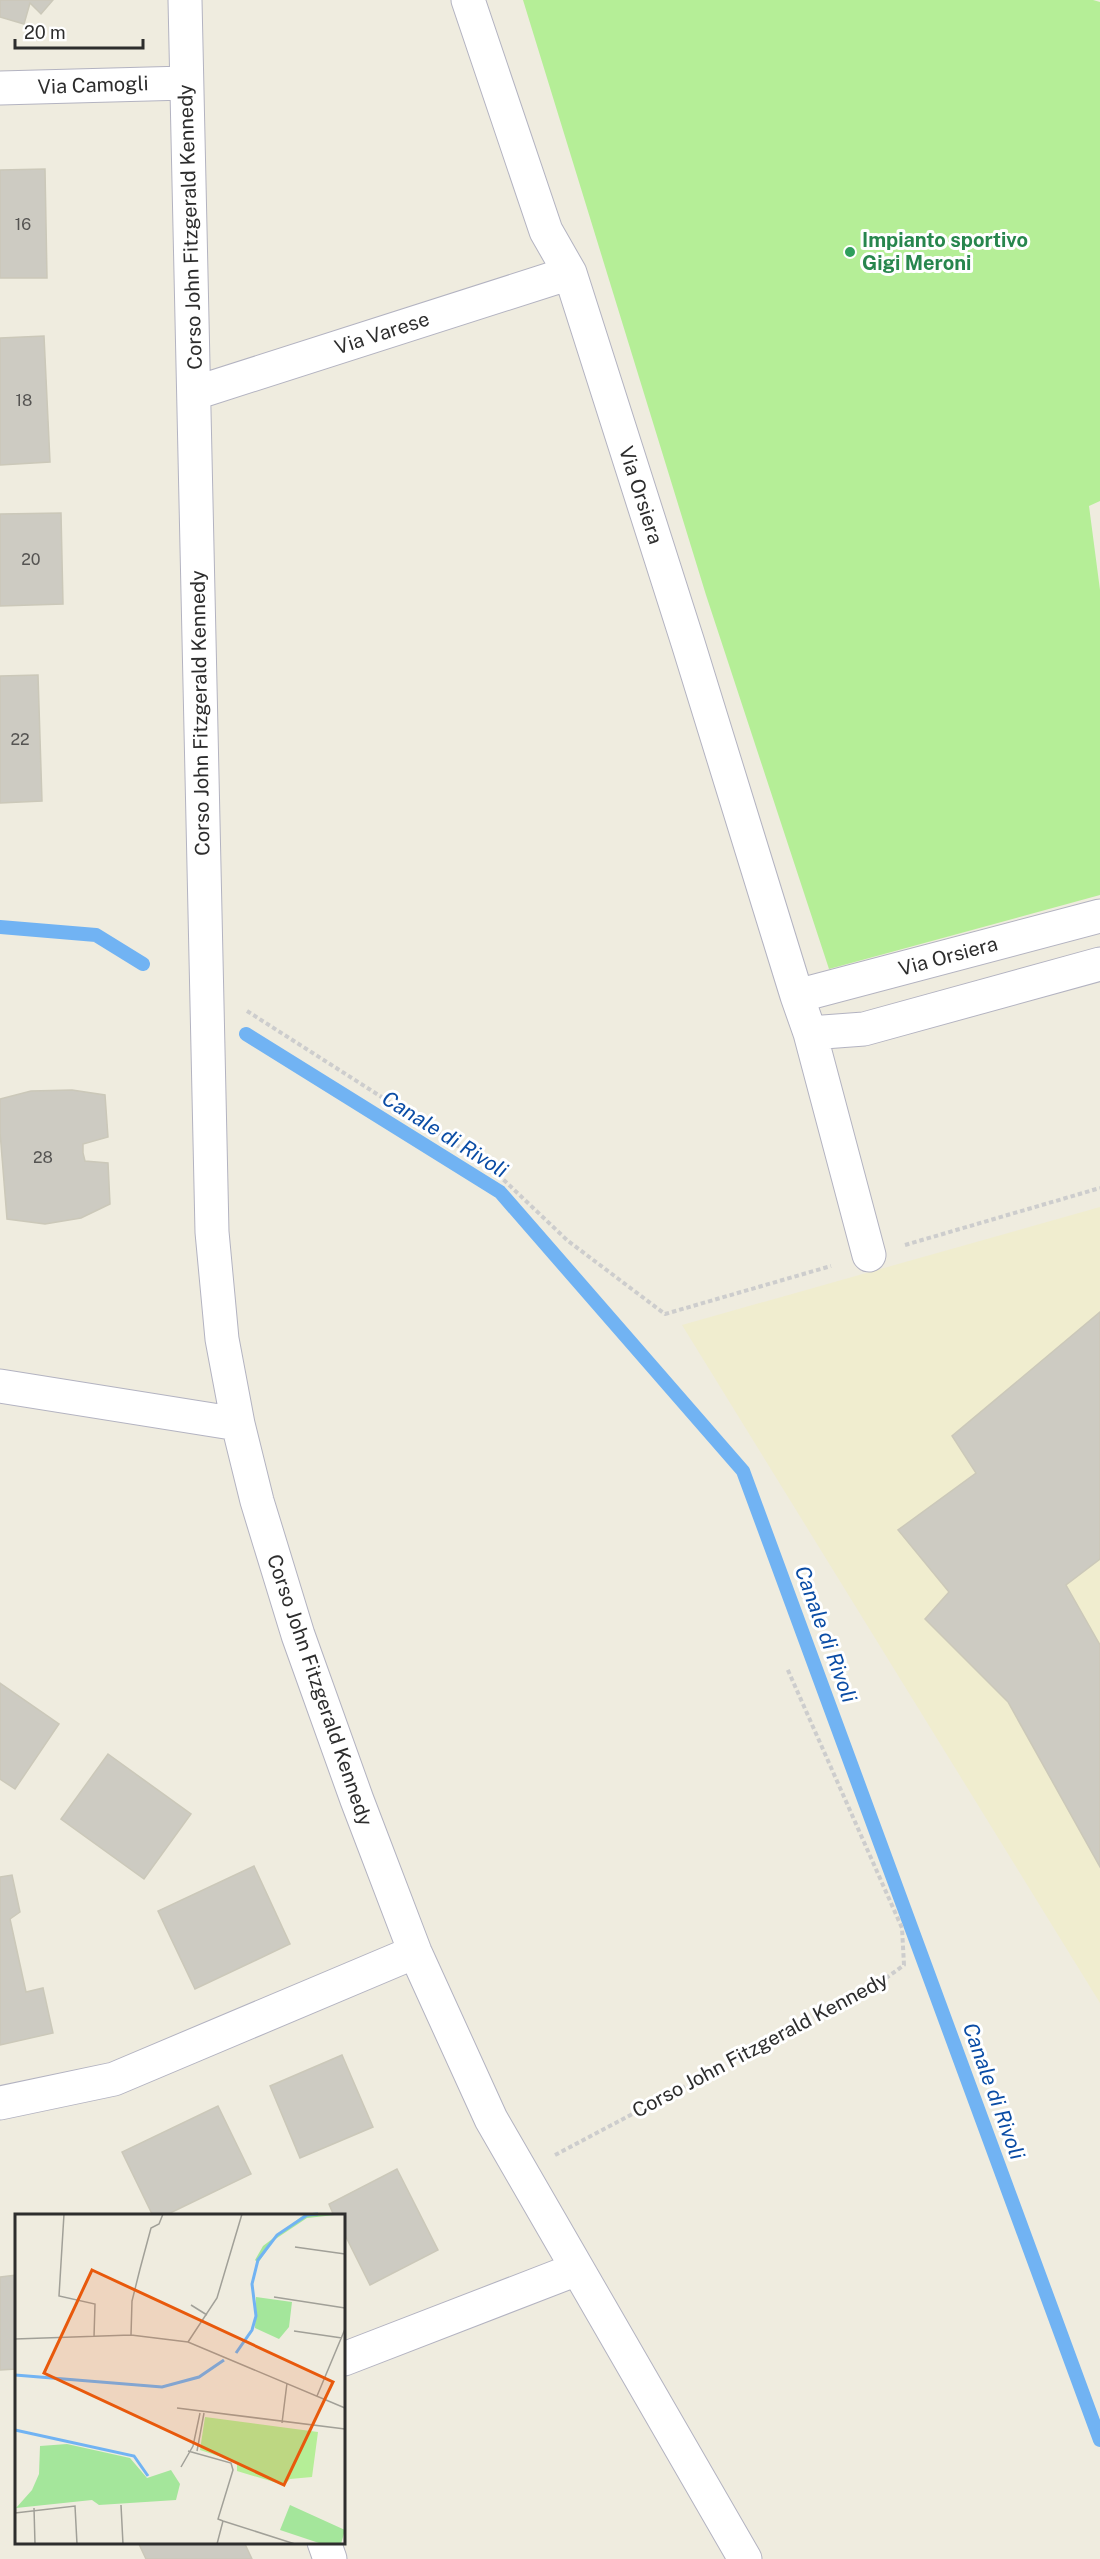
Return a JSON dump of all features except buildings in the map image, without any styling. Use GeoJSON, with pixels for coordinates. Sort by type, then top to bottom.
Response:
{"type":"FeatureCollection","features":[{"type":"Feature","properties":{"kind":"street","name":"Corso John Fitzgerald Kennedy"},"geometry":{"type":"LineString","coordinates":[[184,0],[195,393],[205,989],[212,1232],[222,1339],[238,1424],[257,1501],[298,1635],[415,1952],[491,2119],[745,2559]]}},
{"type":"Feature","properties":{"kind":"street","name":"Via Orsiera"},"geometry":{"type":"LineString","coordinates":[[468,0],[546,231],[570,273],[688,643],[796,996],[810,1033],[869,1255]]}},
{"type":"Feature","properties":{"kind":"street","name":"Via Camogli"},"geometry":{"type":"LineString","coordinates":[[0,87],[186,83]]}},
{"type":"Feature","properties":{"kind":"street","name":"Via Varese"},"geometry":{"type":"LineString","coordinates":[[195,393],[570,273]]}},
{"type":"Feature","properties":{"kind":"street","name":"Via Orsiera"},"geometry":{"type":"LineString","coordinates":[[796,996],[1100,915]]}},
{"type":"Feature","properties":{"kind":"street"},"geometry":{"type":"LineString","coordinates":[[810,1033],[864,1029],[1100,964]]}},
{"type":"Feature","properties":{"kind":"street"},"geometry":{"type":"LineString","coordinates":[[0,1386],[238,1424]]}},
{"type":"Feature","properties":{"kind":"street"},"geometry":{"type":"LineString","coordinates":[[0,2103],[114,2079],[415,1952]]}},
{"type":"Feature","properties":{"kind":"street"},"geometry":{"type":"LineString","coordinates":[[345,2360],[577,2269]]}},
{"type":"Feature","properties":{"kind":"street"},"geometry":{"type":"LineString","coordinates":[[325,2544],[330,2559]]}},
{"type":"Feature","properties":{"kind":"path"},"geometry":{"type":"LineString","coordinates":[[205,989],[258,1017],[488,1165],[567,1241],[665,1314],[1100,1188]]}},
{"type":"Feature","properties":{"kind":"path","name":"Corso John Fitzgerald Kennedy"},"geometry":{"type":"LineString","coordinates":[[522,2173],[878,1984],[904,1965],[902,1928],[787,1668]]}},
{"type":"Feature","properties":{"kind":"shaded area"},"geometry":{"type":"Polygon","coordinates":[[[1100,1207],[1100,2003],[682,1325],[1100,1207]]]}},
{"type":"Feature","properties":{"kind":"green space","name":"Impianto sportivo Gigi Meroni"},"geometry":{"type":"Polygon","coordinates":[[[523,0],[1093,0],[1100,2],[1100,501],[1089,506],[1100,590],[1100,895],[829,969],[706,595],[523,0]]]}},
{"type":"Feature","properties":{"kind":"waterway","name":"Canale di Rivoli"},"geometry":{"type":"LineString","coordinates":[[0,927],[96,935],[143,964]]}},
{"type":"Feature","properties":{"kind":"waterway","name":"Canale di Rivoli"},"geometry":{"type":"LineString","coordinates":[[246,1034],[500,1192],[743,1471],[1100,2440]]}},
{"type":"Feature","properties":{"kind":"place","name":"Impianto sportivo Gigi Meroni"},"geometry":{"type":"Point","coordinates":[850,252]}}]}
